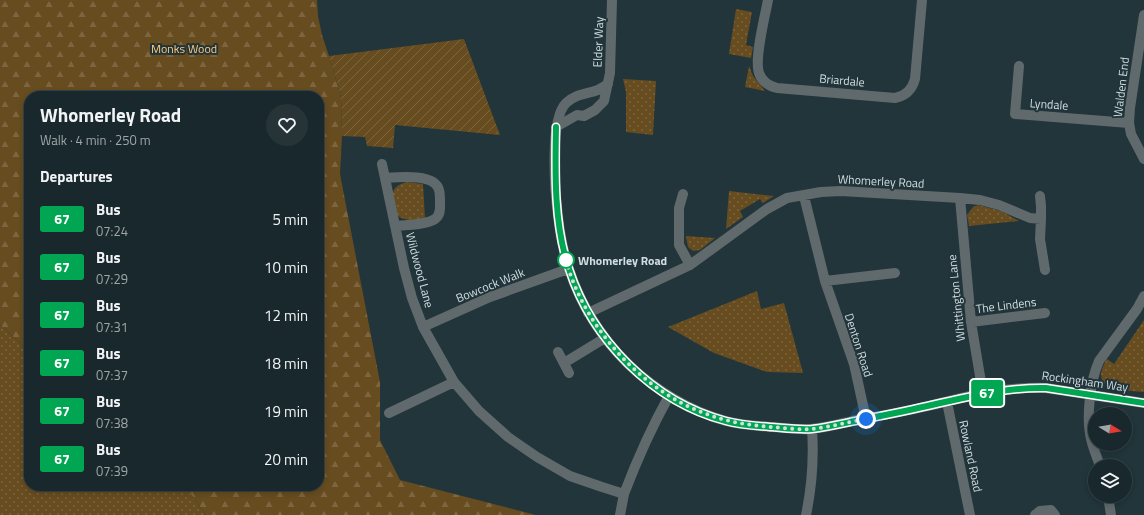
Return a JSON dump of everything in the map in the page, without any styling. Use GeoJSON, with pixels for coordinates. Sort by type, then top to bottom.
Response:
{"type":"FeatureCollection","features":[{"type":"Feature","properties":{"kind":"street","name":"Elder Way"},"geometry":{"type":"LineString","coordinates":[[556,127],[572,117],[584,116],[595,110],[604,101],[610,73],[612,0]]}},
{"type":"Feature","properties":{"kind":"street","name":"Briardale"},"geometry":{"type":"LineString","coordinates":[[768,0],[757,61],[760,77],[765,82],[777,88],[895,98],[908,93],[914,85],[922,0]]}},
{"type":"Feature","properties":{"kind":"street","name":"Walden End"},"geometry":{"type":"LineString","coordinates":[[1144,15],[1129,123],[1131,134],[1144,159]]}},
{"type":"Feature","properties":{"kind":"street","name":"Lyndale"},"geometry":{"type":"LineString","coordinates":[[1019,66],[1015,114],[1129,123]]}},
{"type":"Feature","properties":{"kind":"street","name":"Elder Way"},"geometry":{"type":"LineString","coordinates":[[556,127],[565,103],[572,97],[598,90],[608,84]]}},
{"type":"Feature","properties":{"kind":"street","name":"Rockingham Way"},"geometry":{"type":"LineString","coordinates":[[556,127],[555,152],[558,214],[568,268],[578,294],[588,313],[616,352],[638,373],[669,396],[702,413],[726,421],[748,425],[812,429],[983,394],[1030,387],[1091,394],[1144,403]]}},
{"type":"Feature","properties":{"kind":"street","name":"Wildwood Lane"},"geometry":{"type":"LineString","coordinates":[[382,164],[412,298],[423,327],[454,382],[479,411],[508,437],[537,457],[570,476],[624,494]]}},
{"type":"Feature","properties":{"kind":"street","name":"Wildwood Lane"},"geometry":{"type":"LineString","coordinates":[[385,178],[401,176],[426,179],[437,185],[439,190],[440,212],[438,217],[429,222],[395,226]]}},
{"type":"Feature","properties":{"kind":"street","name":"Whomerley Road"},"geometry":{"type":"LineString","coordinates":[[588,313],[690,265],[767,209],[787,198],[821,192],[841,191],[960,198],[980,200],[999,205],[1030,218],[1040,219]]}},
{"type":"Feature","properties":{"kind":"street"},"geometry":{"type":"LineString","coordinates":[[682,194],[678,208],[679,245],[690,265]]}},
{"type":"Feature","properties":{"kind":"street","name":"Denton Road"},"geometry":{"type":"LineString","coordinates":[[804,196],[825,281],[854,364],[866,419]]}},
{"type":"Feature","properties":{"kind":"street"},"geometry":{"type":"LineString","coordinates":[[1040,196],[1040,239],[1045,270]]}},
{"type":"Feature","properties":{"kind":"street","name":"Whittington Lane"},"geometry":{"type":"LineString","coordinates":[[960,198],[971,322],[983,394]]}},
{"type":"Feature","properties":{"kind":"street","name":"Bowcock Walk"},"geometry":{"type":"LineString","coordinates":[[423,327],[490,298],[568,268]]}},
{"type":"Feature","properties":{"kind":"street"},"geometry":{"type":"LineString","coordinates":[[825,281],[895,273]]}},
{"type":"Feature","properties":{"kind":"street"},"geometry":{"type":"LineString","coordinates":[[1098,459],[1091,440],[1088,420],[1093,378],[1099,361],[1144,296]]}},
{"type":"Feature","properties":{"kind":"street","name":"The Lindens"},"geometry":{"type":"LineString","coordinates":[[971,322],[1044,313]]}},
{"type":"Feature","properties":{"kind":"street"},"geometry":{"type":"LineString","coordinates":[[564,363],[605,338]]}},
{"type":"Feature","properties":{"kind":"street"},"geometry":{"type":"LineString","coordinates":[[558,352],[569,373]]}},
{"type":"Feature","properties":{"kind":"street"},"geometry":{"type":"LineString","coordinates":[[389,414],[454,382]]}},
{"type":"Feature","properties":{"kind":"street"},"geometry":{"type":"LineString","coordinates":[[620,515],[624,494],[636,462],[647,437],[669,396]]}},
{"type":"Feature","properties":{"kind":"street","name":"Rowland Road"},"geometry":{"type":"LineString","coordinates":[[946,402],[970,515]]}},
{"type":"Feature","properties":{"kind":"street"},"geometry":{"type":"LineString","coordinates":[[806,515],[811,484],[813,448],[812,429]]}},
{"type":"Feature","properties":{"kind":"street"},"geometry":{"type":"LineString","coordinates":[[1109,503],[1111,515]]}},
{"type":"Feature","properties":{"kind":"street"},"geometry":{"type":"LineString","coordinates":[[1035,515],[1040,511],[1050,510],[1055,515]]}},
{"type":"Feature","properties":{"kind":"green space","name":"Monks Wood"},"geometry":{"type":"Polygon","coordinates":[[[0,0],[317,0],[318,16],[322,35],[341,97],[342,136],[340,174],[380,382],[380,440],[400,480],[536,515],[206,515],[189,491],[324,491],[324,91],[24,91],[24,347],[0,325],[0,0]]]}},
{"type":"Feature","properties":{"kind":"green space"},"geometry":{"type":"Polygon","coordinates":[[[736,9],[752,12],[746,45],[753,47],[751,58],[729,54],[736,9]]]}},
{"type":"Feature","properties":{"kind":"green space"},"geometry":{"type":"Polygon","coordinates":[[[464,39],[500,135],[395,125],[393,148],[367,146],[365,137],[342,136],[341,97],[329,56],[464,39]]]}},
{"type":"Feature","properties":{"kind":"green space"},"geometry":{"type":"Polygon","coordinates":[[[749,66],[753,76],[765,91],[745,87],[749,66]]]}},
{"type":"Feature","properties":{"kind":"green space"},"geometry":{"type":"Polygon","coordinates":[[[623,79],[656,81],[653,135],[626,132],[626,92],[623,79]]]}},
{"type":"Feature","properties":{"kind":"green space"},"geometry":{"type":"Polygon","coordinates":[[[407,182],[423,184],[425,219],[406,219],[399,217],[396,214],[393,198],[394,190],[396,187],[407,182]]]}},
{"type":"Feature","properties":{"kind":"green space"},"geometry":{"type":"Polygon","coordinates":[[[729,191],[774,196],[763,203],[760,199],[740,211],[743,217],[726,229],[729,191]]]}},
{"type":"Feature","properties":{"kind":"green space"},"geometry":{"type":"Polygon","coordinates":[[[978,205],[1001,211],[1019,221],[969,226],[967,215],[973,207],[978,205]]]}},
{"type":"Feature","properties":{"kind":"green space"},"geometry":{"type":"Polygon","coordinates":[[[686,236],[715,238],[700,250],[693,251],[688,247],[686,236]]]}},
{"type":"Feature","properties":{"kind":"green space"},"geometry":{"type":"Polygon","coordinates":[[[757,291],[761,309],[784,303],[803,373],[767,372],[714,353],[668,327],[757,291]]]}},
{"type":"Feature","properties":{"kind":"green space"},"geometry":{"type":"Polygon","coordinates":[[[1144,320],[1144,392],[1110,387],[1104,383],[1101,377],[1102,370],[1107,359],[1114,364],[1144,320]]]}},
{"type":"Feature","properties":{"kind":"green space"},"geometry":{"type":"Polygon","coordinates":[[[0,325],[24,347],[24,491],[189,491],[206,515],[0,515],[0,325]]]}},
{"type":"Feature","properties":{"kind":"bus line","name":"67"},"geometry":{"type":"LineString","coordinates":[[556,127],[555,152],[560,230],[568,268],[578,294],[588,313],[616,352],[638,373],[669,396],[702,413],[726,421],[748,425],[812,429],[916,409],[983,394],[1030,387],[1091,394],[1144,403]]}},
{"type":"Feature","properties":{"kind":"place","name":"Whomerley Road"},"geometry":{"type":"Point","coordinates":[566,260]}},
{"type":"Feature","properties":{"kind":"route"},"geometry":{"type":"LineString","coordinates":[[566,260],[565,257],[578,294],[588,313],[605,338],[616,352],[638,373],[669,396],[702,413],[726,421],[748,425],[812,429],[866,419]]}}]}
